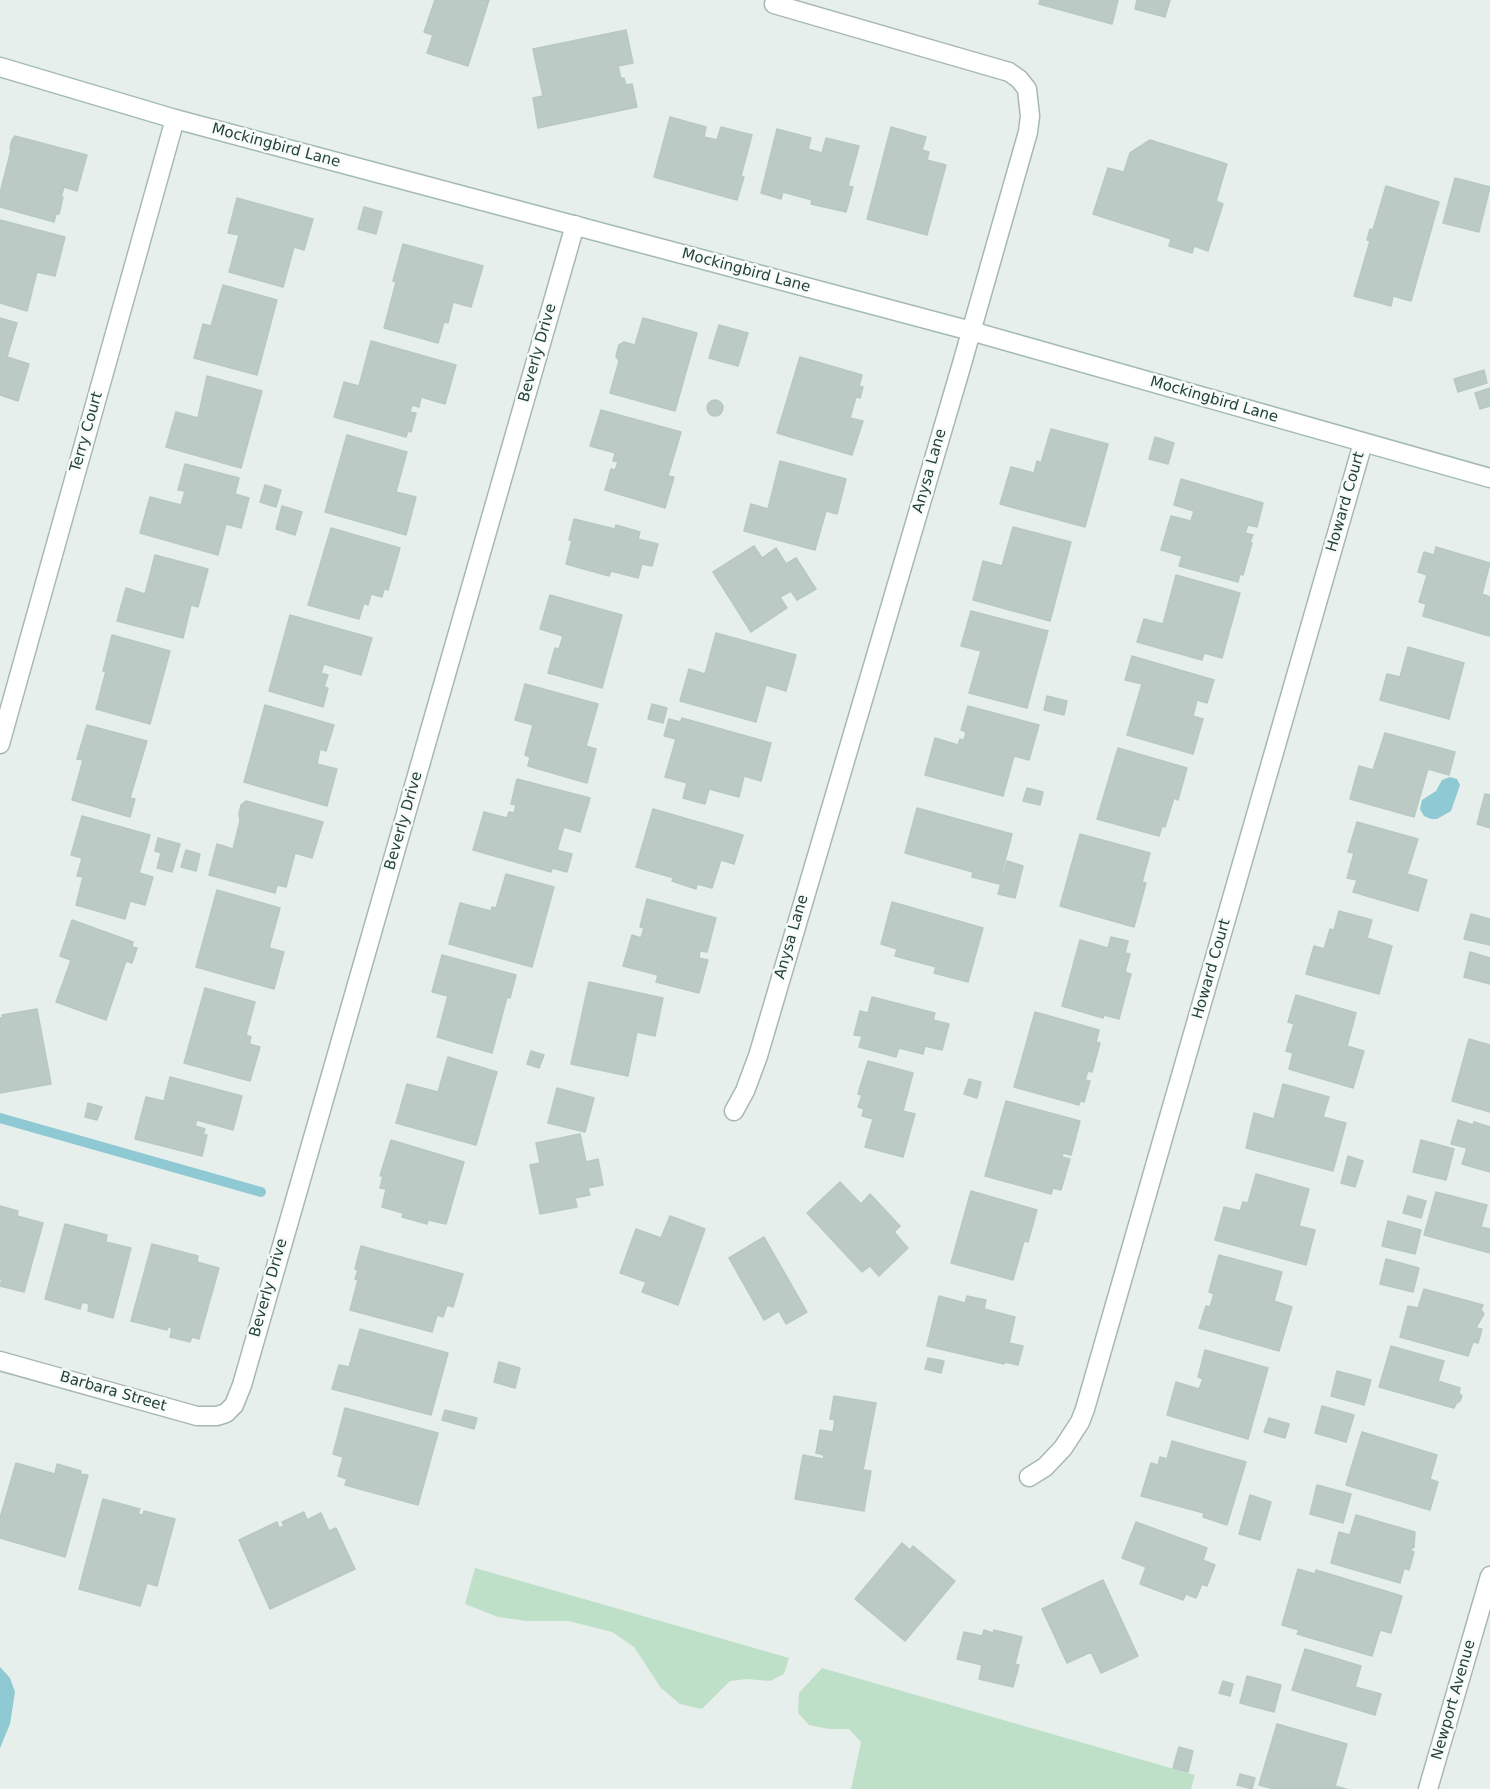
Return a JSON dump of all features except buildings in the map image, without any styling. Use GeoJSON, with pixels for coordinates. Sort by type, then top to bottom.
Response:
{"type":"FeatureCollection","features":[{"type":"Feature","properties":{"kind":"street","name":"Anysa Lane"},"geometry":{"type":"LineString","coordinates":[[734,1111],[745,1091],[758,1056],[971,331],[1028,132],[1030,116],[1027,88],[1019,79],[997,68],[774,4],[775,0]]}},
{"type":"Feature","properties":{"kind":"street","name":"Mockingbird Lane"},"geometry":{"type":"LineString","coordinates":[[0,67],[175,120],[971,331],[1490,478]]}},
{"type":"Feature","properties":{"kind":"street","name":"Terry Court"},"geometry":{"type":"LineString","coordinates":[[0,744],[175,120]]}},
{"type":"Feature","properties":{"kind":"street","name":"Beverly Drive"},"geometry":{"type":"LineString","coordinates":[[226,1413],[234,1405],[242,1385],[575,225]]}},
{"type":"Feature","properties":{"kind":"street","name":"Howard Court"},"geometry":{"type":"LineString","coordinates":[[1029,1477],[1045,1467],[1063,1448],[1080,1422],[1085,1409],[1364,442]]}},
{"type":"Feature","properties":{"kind":"street","name":"Barbara Street"},"geometry":{"type":"LineString","coordinates":[[0,1361],[197,1416],[217,1416],[226,1413]]}},
{"type":"Feature","properties":{"kind":"street","name":"Newport Avenue"},"geometry":{"type":"LineString","coordinates":[[1428,1789],[1490,1576]]}},
{"type":"Feature","properties":{"kind":"green space"},"geometry":{"type":"Polygon","coordinates":[[[475,1568],[789,1658],[784,1674],[770,1681],[747,1679],[730,1681],[702,1709],[680,1704],[661,1688],[634,1647],[612,1632],[569,1621],[527,1621],[498,1617],[465,1604],[475,1568]]]}},
{"type":"Feature","properties":{"kind":"green space"},"geometry":{"type":"Polygon","coordinates":[[[822,1668],[1195,1775],[1191,1789],[851,1789],[861,1742],[849,1729],[829,1729],[809,1725],[798,1713],[799,1693],[822,1668]]]}},
{"type":"Feature","properties":{"kind":"water"},"geometry":{"type":"Polygon","coordinates":[[[1450,777],[1457,779],[1460,785],[1451,811],[1437,819],[1424,816],[1420,809],[1422,800],[1436,791],[1442,780],[1450,777]]]}},
{"type":"Feature","properties":{"kind":"water"},"geometry":{"type":"Polygon","coordinates":[[[0,1667],[10,1678],[15,1692],[10,1724],[0,1748],[0,1667]]]}},
{"type":"Feature","properties":{"kind":"waterway"},"geometry":{"type":"LineString","coordinates":[[0,1118],[261,1192]]}}]}
